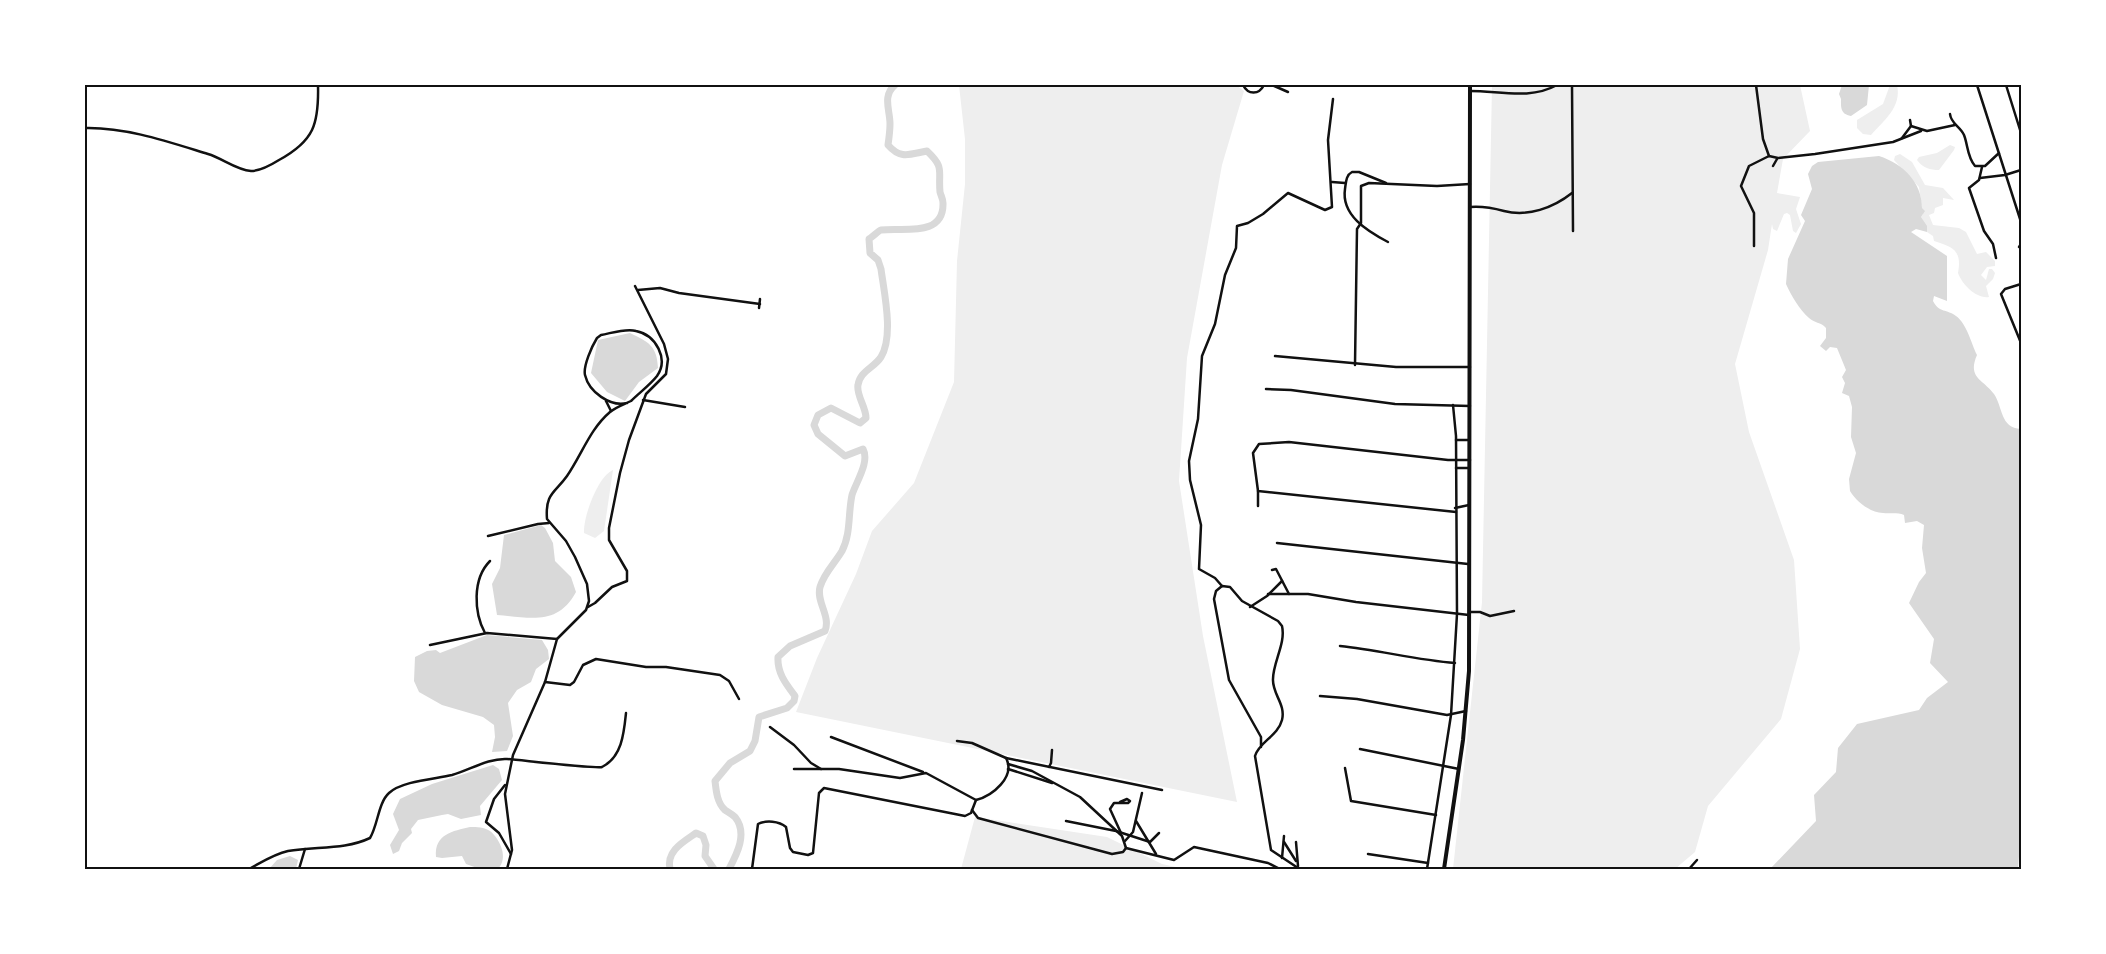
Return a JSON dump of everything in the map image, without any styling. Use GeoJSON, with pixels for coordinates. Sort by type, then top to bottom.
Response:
{"type":"FeatureCollection","features":[{"type":"Feature","properties":{"kind":"highway"},"geometry":{"type":"LineString","coordinates":[[1444,869],[1466,711],[1470,613],[1470,85]]}},
{"type":"Feature","properties":{"kind":"street"},"geometry":{"type":"LineString","coordinates":[[85,128],[164,140],[222,159],[245,170],[257,170],[290,154],[310,137],[317,118],[318,85]]}},
{"type":"Feature","properties":{"kind":"street"},"geometry":{"type":"LineString","coordinates":[[1243,85],[1250,92],[1255,93],[1261,90],[1264,85]]}},
{"type":"Feature","properties":{"kind":"street"},"geometry":{"type":"LineString","coordinates":[[1272,85],[1288,92]]}},
{"type":"Feature","properties":{"kind":"street"},"geometry":{"type":"LineString","coordinates":[[1470,92],[1529,95],[1543,93],[1557,85]]}},
{"type":"Feature","properties":{"kind":"street"},"geometry":{"type":"LineString","coordinates":[[1572,85],[1573,231]]}},
{"type":"Feature","properties":{"kind":"street"},"geometry":{"type":"LineString","coordinates":[[1756,85],[1762,133],[1769,156]]}},
{"type":"Feature","properties":{"kind":"street"},"geometry":{"type":"LineString","coordinates":[[1977,85],[2021,222]]}},
{"type":"Feature","properties":{"kind":"street"},"geometry":{"type":"LineString","coordinates":[[2006,85],[2021,134]]}},
{"type":"Feature","properties":{"kind":"street"},"geometry":{"type":"LineString","coordinates":[[1296,868],[1270,850],[1255,756],[1276,732],[1282,720],[1283,707],[1272,679],[1283,630],[1278,622],[1242,601],[1232,588],[1222,586],[1215,578],[1199,569],[1201,525],[1190,480],[1189,461],[1198,419],[1202,356],[1215,324],[1225,275],[1236,248],[1236,228],[1264,214],[1288,193],[1326,210],[1330,209],[1333,201],[1328,140],[1333,99]]}},
{"type":"Feature","properties":{"kind":"street"},"geometry":{"type":"LineString","coordinates":[[1950,114],[1955,125],[1963,133],[1972,162],[1975,166],[1982,167]]}},
{"type":"Feature","properties":{"kind":"street"},"geometry":{"type":"LineString","coordinates":[[1910,120],[1912,126],[1920,130]]}},
{"type":"Feature","properties":{"kind":"street"},"geometry":{"type":"LineString","coordinates":[[1754,246],[1754,213],[1741,186],[1748,166],[1769,156],[1778,158],[1860,148],[1901,140],[1920,130],[1955,125]]}},
{"type":"Feature","properties":{"kind":"street"},"geometry":{"type":"LineString","coordinates":[[1901,140],[1912,126]]}},
{"type":"Feature","properties":{"kind":"street"},"geometry":{"type":"LineString","coordinates":[[1980,178],[1982,167],[1999,153]]}},
{"type":"Feature","properties":{"kind":"street"},"geometry":{"type":"LineString","coordinates":[[1773,166],[1778,158]]}},
{"type":"Feature","properties":{"kind":"street"},"geometry":{"type":"LineString","coordinates":[[1996,258],[1993,244],[1984,232],[1969,188],[1980,178],[2006,175],[2021,170]]}},
{"type":"Feature","properties":{"kind":"street"},"geometry":{"type":"LineString","coordinates":[[1387,184],[1355,171],[1349,173],[1343,197],[1345,207],[1360,223],[1388,242]]}},
{"type":"Feature","properties":{"kind":"street"},"geometry":{"type":"LineString","coordinates":[[1332,182],[1346,183]]}},
{"type":"Feature","properties":{"kind":"street"},"geometry":{"type":"LineString","coordinates":[[1356,365],[1357,229],[1360,223],[1361,186],[1367,183],[1437,186],[1470,184]]}},
{"type":"Feature","properties":{"kind":"street"},"geometry":{"type":"LineString","coordinates":[[1470,206],[1483,206],[1514,213],[1535,212],[1556,203],[1572,193]]}},
{"type":"Feature","properties":{"kind":"street"},"geometry":{"type":"LineString","coordinates":[[2021,284],[2005,289],[2001,294],[2021,343]]}},
{"type":"Feature","properties":{"kind":"street"},"geometry":{"type":"LineString","coordinates":[[507,869],[512,854],[506,784],[512,760],[545,682],[557,639],[588,607],[612,587],[626,583],[628,578],[627,571],[609,540],[609,534],[622,464],[643,400],[648,391],[666,374],[668,358],[664,344],[635,286]]}},
{"type":"Feature","properties":{"kind":"street"},"geometry":{"type":"LineString","coordinates":[[637,290],[660,288],[680,293],[760,304]]}},
{"type":"Feature","properties":{"kind":"street"},"geometry":{"type":"LineString","coordinates":[[759,308],[760,299]]}},
{"type":"Feature","properties":{"kind":"street"},"geometry":{"type":"LineString","coordinates":[[588,607],[588,594],[582,573],[566,541],[549,523],[546,515],[553,490],[566,477],[588,439],[611,411],[626,403],[657,376],[662,363],[658,348],[651,338],[633,330],[601,335],[597,338],[585,375],[594,392],[606,400],[618,404],[626,403]]}},
{"type":"Feature","properties":{"kind":"street"},"geometry":{"type":"LineString","coordinates":[[1275,356],[1356,365],[1416,368],[1470,367]]}},
{"type":"Feature","properties":{"kind":"street"},"geometry":{"type":"LineString","coordinates":[[1266,390],[1291,390],[1395,404],[1470,406]]}},
{"type":"Feature","properties":{"kind":"street"},"geometry":{"type":"LineString","coordinates":[[606,400],[611,411]]}},
{"type":"Feature","properties":{"kind":"street"},"geometry":{"type":"LineString","coordinates":[[643,400],[685,407]]}},
{"type":"Feature","properties":{"kind":"street"},"geometry":{"type":"LineString","coordinates":[[1427,869],[1451,715],[1455,664],[1457,614],[1456,440],[1453,405]]}},
{"type":"Feature","properties":{"kind":"street"},"geometry":{"type":"LineString","coordinates":[[1456,440],[1470,440]]}},
{"type":"Feature","properties":{"kind":"street"},"geometry":{"type":"LineString","coordinates":[[1258,506],[1254,453],[1255,448],[1263,443],[1296,443],[1470,460]]}},
{"type":"Feature","properties":{"kind":"street"},"geometry":{"type":"LineString","coordinates":[[1456,468],[1470,468]]}},
{"type":"Feature","properties":{"kind":"street"},"geometry":{"type":"LineString","coordinates":[[1258,491],[1450,511],[1470,505]]}},
{"type":"Feature","properties":{"kind":"street"},"geometry":{"type":"LineString","coordinates":[[488,536],[549,523]]}},
{"type":"Feature","properties":{"kind":"street"},"geometry":{"type":"LineString","coordinates":[[1277,543],[1470,564]]}},
{"type":"Feature","properties":{"kind":"street"},"geometry":{"type":"LineString","coordinates":[[485,633],[478,609],[477,589],[478,580],[490,561]]}},
{"type":"Feature","properties":{"kind":"street"},"geometry":{"type":"LineString","coordinates":[[1272,570],[1276,569],[1289,594]]}},
{"type":"Feature","properties":{"kind":"street"},"geometry":{"type":"LineString","coordinates":[[1250,607],[1282,581]]}},
{"type":"Feature","properties":{"kind":"street"},"geometry":{"type":"LineString","coordinates":[[1222,586],[1216,590],[1214,599],[1226,668],[1232,688],[1261,737],[1261,747]]}},
{"type":"Feature","properties":{"kind":"street"},"geometry":{"type":"LineString","coordinates":[[1268,594],[1285,596],[1289,594],[1314,594],[1356,602],[1457,614],[1480,612],[1490,616],[1514,611]]}},
{"type":"Feature","properties":{"kind":"street"},"geometry":{"type":"LineString","coordinates":[[430,645],[485,633],[557,639]]}},
{"type":"Feature","properties":{"kind":"street"},"geometry":{"type":"LineString","coordinates":[[1340,646],[1455,664]]}},
{"type":"Feature","properties":{"kind":"street"},"geometry":{"type":"LineString","coordinates":[[545,682],[570,685],[574,682],[583,665],[596,660],[646,667],[666,666],[720,675],[729,681],[739,699]]}},
{"type":"Feature","properties":{"kind":"street"},"geometry":{"type":"LineString","coordinates":[[1320,696],[1357,698],[1451,715],[1466,711]]}},
{"type":"Feature","properties":{"kind":"street"},"geometry":{"type":"LineString","coordinates":[[249,869],[275,855],[305,849],[338,846],[370,838],[376,827],[384,800],[389,793],[400,787],[452,775],[497,760],[577,765],[593,769],[603,766],[622,744],[626,713]]}},
{"type":"Feature","properties":{"kind":"street"},"geometry":{"type":"LineString","coordinates":[[770,727],[794,746],[811,763],[823,769]]}},
{"type":"Feature","properties":{"kind":"street"},"geometry":{"type":"LineString","coordinates":[[831,736],[884,755],[942,780],[976,800]]}},
{"type":"Feature","properties":{"kind":"street"},"geometry":{"type":"LineString","coordinates":[[957,741],[972,743],[1006,758],[1162,790]]}},
{"type":"Feature","properties":{"kind":"street"},"geometry":{"type":"LineString","coordinates":[[1360,749],[1459,769]]}},
{"type":"Feature","properties":{"kind":"street"},"geometry":{"type":"LineString","coordinates":[[1049,767],[1052,762],[1052,750]]}},
{"type":"Feature","properties":{"kind":"street"},"geometry":{"type":"LineString","coordinates":[[752,869],[756,831],[758,824],[764,822],[780,823],[786,827],[792,852],[808,855],[813,853],[819,793],[824,788],[965,816],[969,815],[976,800],[1001,785],[1007,776],[1008,764],[1006,758]]}},
{"type":"Feature","properties":{"kind":"street"},"geometry":{"type":"LineString","coordinates":[[1008,764],[1032,771],[1080,797],[1116,831],[1125,841],[1126,848]]}},
{"type":"Feature","properties":{"kind":"street"},"geometry":{"type":"LineString","coordinates":[[1345,768],[1351,801],[1436,815]]}},
{"type":"Feature","properties":{"kind":"street"},"geometry":{"type":"LineString","coordinates":[[794,769],[839,769],[900,778],[924,773]]}},
{"type":"Feature","properties":{"kind":"street"},"geometry":{"type":"LineString","coordinates":[[1008,769],[1053,783]]}},
{"type":"Feature","properties":{"kind":"street"},"geometry":{"type":"LineString","coordinates":[[1007,776],[1015,772]]}},
{"type":"Feature","properties":{"kind":"street"},"geometry":{"type":"LineString","coordinates":[[506,784],[494,799],[486,822],[499,833],[512,854]]}},
{"type":"Feature","properties":{"kind":"street"},"geometry":{"type":"LineString","coordinates":[[1125,841],[1130,836],[1136,821],[1142,793]]}},
{"type":"Feature","properties":{"kind":"street"},"geometry":{"type":"LineString","coordinates":[[1120,802],[1114,803],[1110,809],[1121,833]]}},
{"type":"Feature","properties":{"kind":"street"},"geometry":{"type":"LineString","coordinates":[[972,810],[978,818],[1107,853],[1119,854],[1126,848]]}},
{"type":"Feature","properties":{"kind":"street"},"geometry":{"type":"LineString","coordinates":[[1066,821],[1116,831],[1150,842]]}},
{"type":"Feature","properties":{"kind":"street"},"geometry":{"type":"LineString","coordinates":[[1136,821],[1156,854]]}},
{"type":"Feature","properties":{"kind":"street"},"geometry":{"type":"LineString","coordinates":[[1150,842],[1159,834]]}},
{"type":"Feature","properties":{"kind":"street"},"geometry":{"type":"LineString","coordinates":[[1282,858],[1284,836]]}},
{"type":"Feature","properties":{"kind":"street"},"geometry":{"type":"LineString","coordinates":[[1284,842],[1297,862]]}},
{"type":"Feature","properties":{"kind":"street"},"geometry":{"type":"LineString","coordinates":[[1296,842],[1296,868]]}},
{"type":"Feature","properties":{"kind":"street"},"geometry":{"type":"LineString","coordinates":[[1126,848],[1174,860],[1194,847],[1268,863],[1280,869]]}},
{"type":"Feature","properties":{"kind":"street"},"geometry":{"type":"LineString","coordinates":[[299,869],[305,849]]}},
{"type":"Feature","properties":{"kind":"street"},"geometry":{"type":"LineString","coordinates":[[1368,854],[1428,862]]}},
{"type":"Feature","properties":{"kind":"street"},"geometry":{"type":"LineString","coordinates":[[1689,869],[1698,860]]}},
{"type":"Feature","properties":{"kind":"street"},"geometry":{"type":"LineString","coordinates":[[1290,869],[1303,869]]}},
{"type":"Feature","properties":{"kind":"shaded area"},"geometry":{"type":"Polygon","coordinates":[[[959,85],[1236,85],[1244,91],[1222,165],[1187,358],[1179,481],[1203,636],[1237,802],[796,712],[817,658],[856,574],[872,531],[914,483],[954,382],[957,261],[965,184],[965,139],[959,85]]]}},
{"type":"Feature","properties":{"kind":"shaded area"},"geometry":{"type":"Polygon","coordinates":[[[1492,85],[1800,85],[1810,131],[1783,159],[1777,193],[1800,197],[1796,209],[1801,224],[1796,233],[1793,231],[1790,215],[1787,213],[1784,214],[1777,231],[1773,229],[1772,224],[1768,250],[1735,364],[1749,432],[1794,560],[1800,649],[1781,719],[1708,806],[1695,852],[1675,869],[1453,869],[1482,602],[1492,85]]]}},
{"type":"Feature","properties":{"kind":"shaded area"},"geometry":{"type":"Polygon","coordinates":[[[1842,85],[1869,85],[1867,105],[1851,116],[1845,114],[1842,110],[1839,94],[1842,85]]]}},
{"type":"Feature","properties":{"kind":"shaded area"},"geometry":{"type":"Polygon","coordinates":[[[1890,85],[1897,85],[1898,93],[1891,113],[1871,135],[1863,134],[1857,128],[1857,120],[1883,104],[1890,85]]]}},
{"type":"Feature","properties":{"kind":"shaded area"},"geometry":{"type":"Polygon","coordinates":[[[1950,145],[1955,147],[1954,150],[1939,170],[1927,168],[1917,160],[1919,157],[1937,153],[1950,145]]]}},
{"type":"Feature","properties":{"kind":"shaded area"},"geometry":{"type":"Polygon","coordinates":[[[1900,154],[1912,162],[1925,185],[1943,188],[1954,200],[1943,198],[1943,205],[1935,208],[1934,213],[1929,215],[1933,225],[1959,228],[1966,232],[1977,254],[1986,252],[1995,261],[1995,266],[1987,267],[1981,275],[1986,280],[1989,269],[1992,269],[1995,273],[1993,279],[1986,286],[1989,297],[1979,296],[1966,286],[1958,273],[1959,260],[1955,251],[1947,245],[1934,241],[1933,236],[1927,232],[1921,217],[1923,214],[1919,187],[1894,160],[1895,156],[1900,154]]]}},
{"type":"Feature","properties":{"kind":"shaded area"},"geometry":{"type":"Polygon","coordinates":[[[1879,156],[1888,159],[1903,169],[1915,182],[1919,190],[1922,208],[1925,211],[1921,217],[1927,226],[1927,232],[1916,229],[1911,232],[1947,256],[1947,301],[1934,296],[1933,301],[1941,309],[1960,319],[1977,355],[1974,363],[1975,373],[1994,394],[2009,425],[2021,429],[2021,830],[2018,869],[1770,869],[1816,821],[1814,795],[1836,772],[1838,748],[1857,724],[1919,710],[1927,698],[1948,682],[1930,663],[1934,639],[1909,603],[1919,582],[1926,573],[1922,548],[1924,525],[1917,521],[1905,523],[1904,515],[1901,514],[1873,511],[1860,503],[1850,491],[1849,479],[1856,453],[1851,437],[1852,407],[1849,396],[1842,393],[1845,383],[1842,377],[1846,370],[1837,348],[1830,347],[1826,351],[1820,346],[1826,338],[1826,328],[1811,320],[1805,314],[1786,284],[1788,259],[1805,221],[1801,215],[1812,189],[1808,174],[1812,166],[1818,162],[1879,156]]]}},
{"type":"Feature","properties":{"kind":"shaded area"},"geometry":{"type":"Polygon","coordinates":[[[630,333],[651,346],[656,355],[658,368],[639,382],[625,401],[607,392],[591,373],[598,340],[630,333]]]}},
{"type":"Feature","properties":{"kind":"shaded area"},"geometry":{"type":"Polygon","coordinates":[[[613,470],[604,531],[595,538],[584,533],[586,517],[597,488],[607,474],[613,470]]]}},
{"type":"Feature","properties":{"kind":"shaded area"},"geometry":{"type":"Polygon","coordinates":[[[541,525],[545,528],[553,543],[555,561],[571,577],[576,592],[560,611],[551,615],[531,618],[497,615],[492,584],[500,568],[504,535],[541,525]]]}},
{"type":"Feature","properties":{"kind":"shaded area"},"geometry":{"type":"Polygon","coordinates":[[[487,635],[542,640],[548,650],[549,659],[536,669],[531,682],[517,690],[508,703],[513,736],[507,751],[492,752],[495,737],[494,725],[483,717],[442,705],[419,692],[414,681],[415,657],[427,651],[436,650],[440,653],[487,635]]]}},
{"type":"Feature","properties":{"kind":"shaded area"},"geometry":{"type":"Polygon","coordinates":[[[493,765],[499,769],[502,780],[480,806],[481,815],[461,819],[448,814],[418,820],[411,829],[412,833],[402,843],[399,851],[393,854],[390,845],[399,830],[393,814],[400,799],[432,784],[493,765]]]}},
{"type":"Feature","properties":{"kind":"shaded area"},"geometry":{"type":"Polygon","coordinates":[[[975,817],[1107,837],[1162,864],[1185,869],[961,869],[975,817]]]}},
{"type":"Feature","properties":{"kind":"shaded area"},"geometry":{"type":"Polygon","coordinates":[[[470,827],[488,830],[494,834],[503,854],[503,860],[498,869],[480,869],[466,864],[462,856],[436,857],[436,849],[441,838],[451,832],[470,827]]]}},
{"type":"Feature","properties":{"kind":"shaded area"},"geometry":{"type":"Polygon","coordinates":[[[290,856],[298,860],[296,869],[269,869],[277,860],[290,856]]]}},
{"type":"Feature","properties":{"kind":"waterway"},"geometry":{"type":"LineString","coordinates":[[729,869],[740,843],[741,830],[735,817],[720,804],[715,781],[730,763],[750,751],[755,741],[759,717],[787,708],[794,701],[795,696],[785,683],[779,668],[778,657],[790,646],[825,631],[826,620],[819,593],[820,587],[824,577],[845,544],[852,495],[864,466],[865,454],[863,449],[845,456],[818,434],[814,425],[818,415],[831,408],[860,423],[866,418],[858,393],[859,380],[881,357],[885,348],[888,326],[881,269],[878,260],[870,253],[869,239],[881,230],[929,226],[937,222],[941,214],[943,202],[940,192],[940,170],[933,157],[927,151],[906,155],[897,153],[888,145],[890,132],[888,98],[891,89],[895,85]]}},
{"type":"Feature","properties":{"kind":"waterway"},"geometry":{"type":"LineString","coordinates":[[670,869],[669,863],[673,852],[696,833],[703,836],[706,845],[705,856],[714,869]]}}]}
